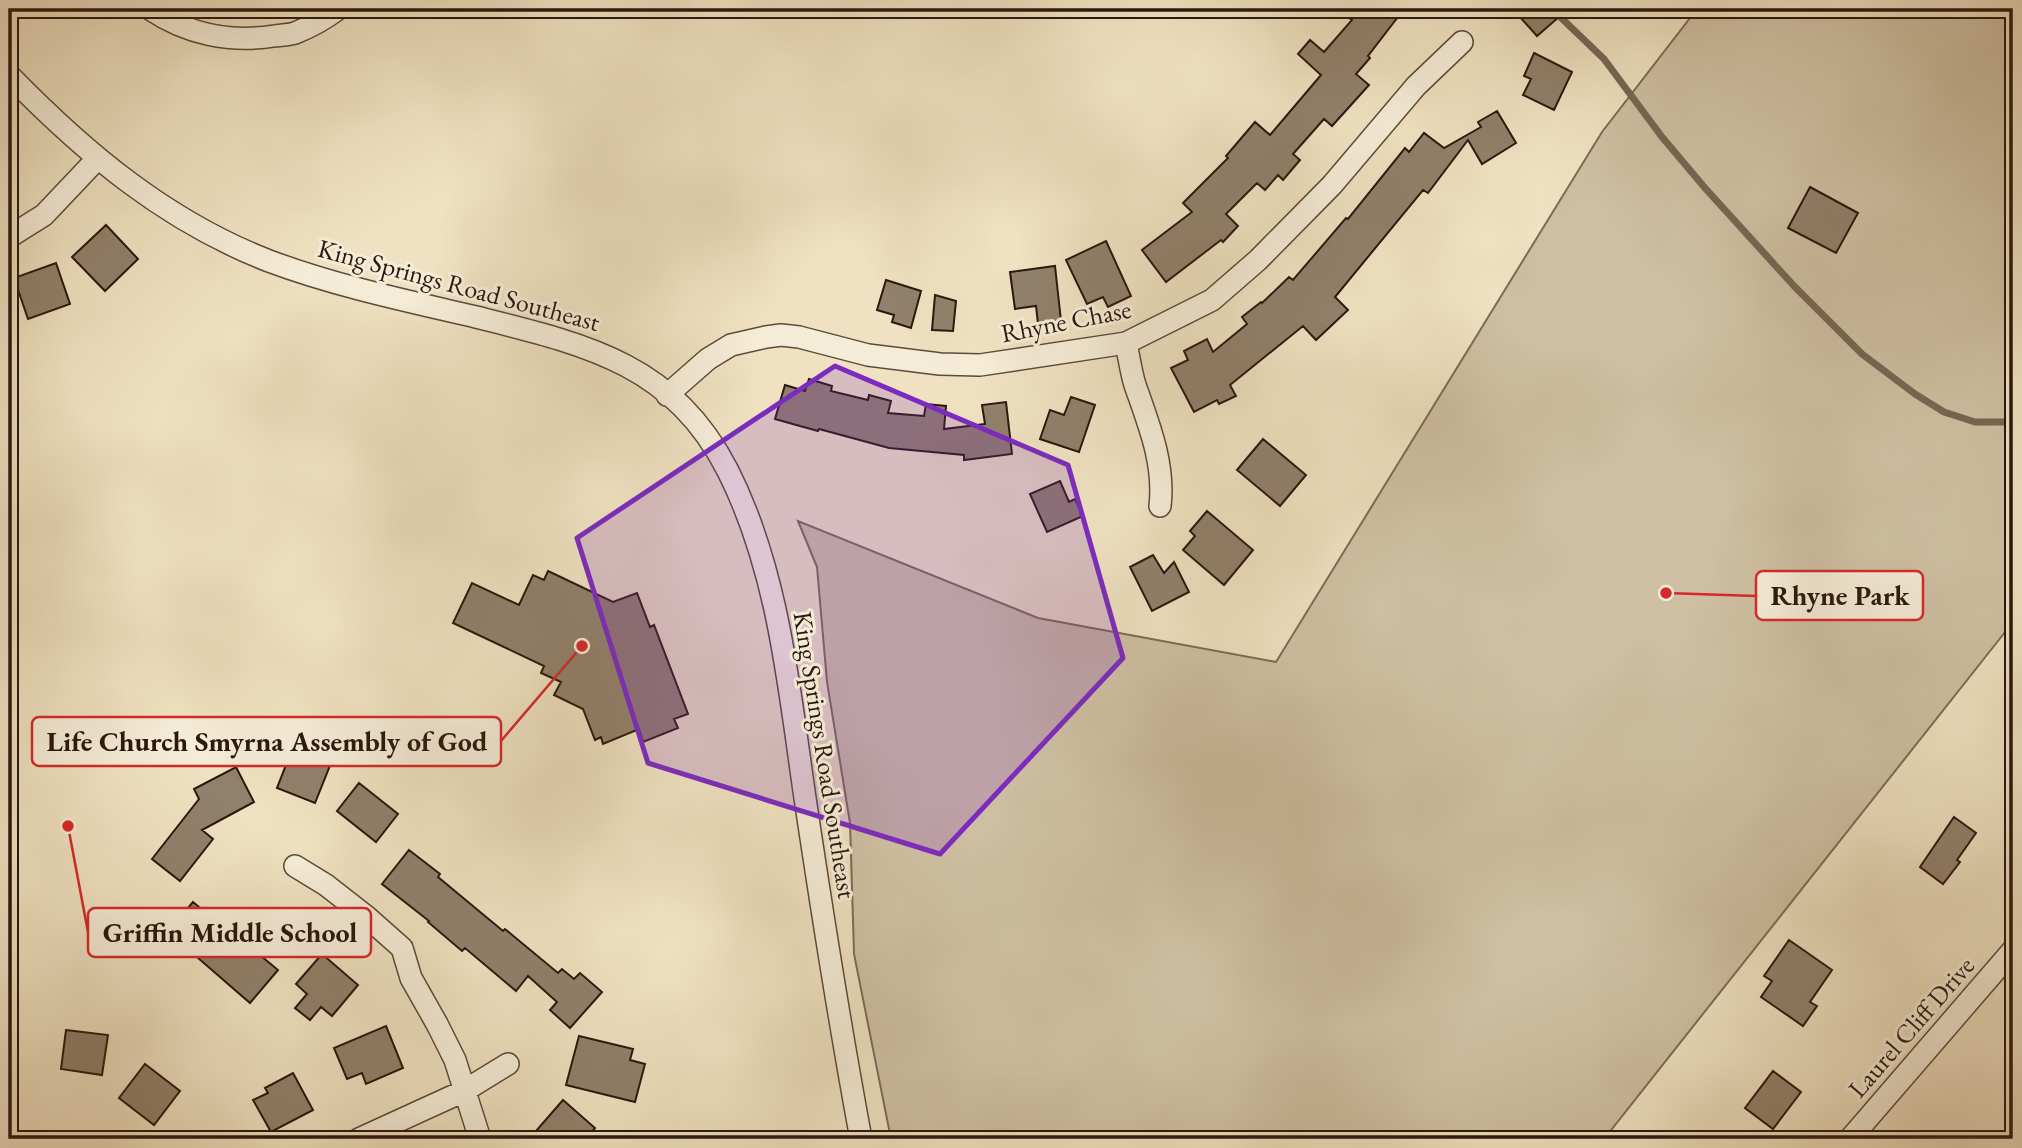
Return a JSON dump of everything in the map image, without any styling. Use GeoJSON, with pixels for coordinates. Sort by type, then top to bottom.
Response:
{"type":"FeatureCollection","features":[{"type":"Feature","properties":{"kind":"street"},"geometry":{"type":"LineString","coordinates":[[150,9],[184,27],[231,40],[294,33],[338,9]]}},
{"type":"Feature","properties":{"kind":"street","name":"Rhyne Chase"},"geometry":{"type":"LineString","coordinates":[[667,395],[708,359],[731,345],[781,335],[869,355],[980,365],[1126,343],[1212,300],[1258,260],[1332,185],[1416,86],[1462,42]]}},
{"type":"Feature","properties":{"kind":"street","name":"King Springs Road Southeast"},"geometry":{"type":"LineString","coordinates":[[9,75],[97,159],[168,210],[267,260],[352,287],[559,338],[604,354],[627,365],[667,395],[695,422],[718,453],[746,512],[757,540],[773,604],[786,671],[836,1002],[861,1139]]}},
{"type":"Feature","properties":{"kind":"street"},"geometry":{"type":"LineString","coordinates":[[9,237],[44,215],[97,159]]}},
{"type":"Feature","properties":{"kind":"street"},"geometry":{"type":"LineString","coordinates":[[1126,343],[1134,383],[1148,419],[1158,457],[1163,486],[1160,506]]}},
{"type":"Feature","properties":{"kind":"street"},"geometry":{"type":"LineString","coordinates":[[295,866],[326,885],[402,948],[411,978],[455,1060],[480,1139]]}},
{"type":"Feature","properties":{"kind":"street","name":"Laurel Cliff Drive"},"geometry":{"type":"LineString","coordinates":[[1850,1139],[2013,950]]}},
{"type":"Feature","properties":{"kind":"street"},"geometry":{"type":"LineString","coordinates":[[359,1139],[464,1091],[508,1063]]}},
{"type":"Feature","properties":{"kind":"highlighted area"},"geometry":{"type":"Polygon","coordinates":[[[835,366],[1068,465],[1123,658],[940,854],[648,763],[577,538],[835,366]]]}},
{"type":"Feature","properties":{"kind":"shaded area"},"geometry":{"type":"Polygon","coordinates":[[[1697,9],[2013,9],[2013,622],[1604,1139],[891,1139],[854,954],[850,823],[827,682],[817,567],[798,521],[1038,618],[1276,662],[1602,132],[1697,9]]]}},
{"type":"Feature","properties":{"kind":"building"},"geometry":{"type":"Polygon","coordinates":[[[1336,9],[1404,9],[1356,74],[1369,85],[1332,126],[1324,119],[1293,154],[1300,160],[1283,180],[1278,175],[1265,190],[1257,183],[1226,214],[1238,226],[1223,242],[1221,240],[1166,282],[1142,250],[1192,212],[1183,203],[1228,158],[1226,156],[1255,122],[1270,135],[1321,75],[1298,54],[1310,40],[1324,52],[1352,20],[1336,9]]]}},
{"type":"Feature","properties":{"kind":"building"},"geometry":{"type":"Polygon","coordinates":[[[1530,9],[1568,9],[1537,36],[1520,17],[1530,9]]]}},
{"type":"Feature","properties":{"kind":"building"},"geometry":{"type":"Polygon","coordinates":[[[1534,53],[1572,72],[1554,110],[1523,95],[1531,79],[1524,76],[1534,53]]]}},
{"type":"Feature","properties":{"kind":"building"},"geometry":{"type":"Polygon","coordinates":[[[1497,111],[1516,143],[1482,164],[1468,140],[1428,193],[1423,190],[1335,297],[1348,310],[1316,340],[1303,326],[1230,385],[1236,396],[1219,404],[1217,400],[1194,412],[1171,368],[1188,360],[1184,351],[1207,339],[1213,352],[1247,324],[1242,317],[1262,303],[1289,277],[1293,280],[1346,218],[1348,219],[1405,148],[1409,152],[1424,133],[1444,148],[1481,127],[1478,122],[1497,111]]]}},
{"type":"Feature","properties":{"kind":"building"},"geometry":{"type":"Polygon","coordinates":[[[1810,187],[1858,213],[1836,253],[1788,228],[1810,187]]]}},
{"type":"Feature","properties":{"kind":"building"},"geometry":{"type":"Polygon","coordinates":[[[106,225],[138,259],[105,291],[72,257],[106,225]]]}},
{"type":"Feature","properties":{"kind":"building"},"geometry":{"type":"Polygon","coordinates":[[[1106,241],[1131,296],[1108,307],[1103,297],[1087,304],[1066,260],[1106,241]]]}},
{"type":"Feature","properties":{"kind":"building"},"geometry":{"type":"Polygon","coordinates":[[[56,263],[70,304],[28,319],[14,278],[56,263]]]}},
{"type":"Feature","properties":{"kind":"building"},"geometry":{"type":"Polygon","coordinates":[[[1055,266],[1061,321],[1038,324],[1036,306],[1015,309],[1010,272],[1055,266]]]}},
{"type":"Feature","properties":{"kind":"building"},"geometry":{"type":"Polygon","coordinates":[[[886,280],[921,291],[911,328],[892,322],[894,315],[877,310],[886,280]]]}},
{"type":"Feature","properties":{"kind":"building"},"geometry":{"type":"Polygon","coordinates":[[[935,295],[956,301],[953,331],[932,330],[935,295]]]}},
{"type":"Feature","properties":{"kind":"building"},"geometry":{"type":"Polygon","coordinates":[[[809,379],[832,386],[831,391],[868,400],[869,395],[891,401],[888,413],[924,416],[926,404],[946,406],[944,429],[985,424],[982,405],[1006,402],[1012,454],[964,460],[964,455],[889,448],[775,419],[785,385],[805,391],[809,379]]]}},
{"type":"Feature","properties":{"kind":"building"},"geometry":{"type":"Polygon","coordinates":[[[1071,397],[1095,405],[1079,452],[1040,439],[1050,410],[1064,415],[1071,397]]]}},
{"type":"Feature","properties":{"kind":"building"},"geometry":{"type":"Polygon","coordinates":[[[1263,439],[1306,475],[1280,506],[1237,470],[1263,439]]]}},
{"type":"Feature","properties":{"kind":"building"},"geometry":{"type":"Polygon","coordinates":[[[1060,481],[1069,502],[1075,499],[1083,516],[1047,532],[1030,494],[1060,481]]]}},
{"type":"Feature","properties":{"kind":"building"},"geometry":{"type":"Polygon","coordinates":[[[1207,511],[1253,550],[1224,585],[1183,550],[1195,536],[1190,531],[1207,511]]]}},
{"type":"Feature","properties":{"kind":"building"},"geometry":{"type":"Polygon","coordinates":[[[1153,555],[1164,573],[1174,562],[1189,592],[1152,611],[1130,567],[1153,555]]]}},
{"type":"Feature","properties":{"kind":"building"},"geometry":{"type":"Polygon","coordinates":[[[548,571],[613,602],[637,593],[650,627],[654,625],[688,714],[674,719],[678,728],[643,742],[639,729],[603,744],[601,737],[595,740],[583,709],[554,695],[561,682],[541,673],[544,666],[453,623],[472,583],[519,605],[533,575],[544,580],[548,571]]]}},
{"type":"Feature","properties":{"kind":"building"},"geometry":{"type":"Polygon","coordinates":[[[293,747],[331,763],[315,803],[277,788],[293,747]]]}},
{"type":"Feature","properties":{"kind":"building"},"geometry":{"type":"Polygon","coordinates":[[[236,767],[254,802],[202,830],[213,839],[180,881],[152,859],[199,799],[194,789],[236,767]]]}},
{"type":"Feature","properties":{"kind":"building"},"geometry":{"type":"Polygon","coordinates":[[[359,783],[398,814],[376,842],[337,811],[359,783]]]}},
{"type":"Feature","properties":{"kind":"building"},"geometry":{"type":"Polygon","coordinates":[[[1954,817],[1976,833],[1957,860],[1960,862],[1943,884],[1920,867],[1954,817]]]}},
{"type":"Feature","properties":{"kind":"building"},"geometry":{"type":"Polygon","coordinates":[[[409,850],[503,931],[505,929],[558,973],[562,969],[574,979],[580,973],[602,992],[570,1028],[550,1010],[557,1002],[528,976],[516,991],[465,948],[462,951],[382,884],[409,850]]]}},
{"type":"Feature","properties":{"kind":"building"},"geometry":{"type":"Polygon","coordinates":[[[193,902],[278,970],[250,1003],[168,932],[193,902]]]}},
{"type":"Feature","properties":{"kind":"building"},"geometry":{"type":"Polygon","coordinates":[[[1789,940],[1832,970],[1810,1002],[1817,1006],[1803,1026],[1761,997],[1772,981],[1764,976],[1789,940]]]}},
{"type":"Feature","properties":{"kind":"building"},"geometry":{"type":"Polygon","coordinates":[[[322,954],[358,985],[332,1016],[321,1007],[310,1020],[295,1008],[307,994],[296,984],[322,954]]]}},
{"type":"Feature","properties":{"kind":"building"},"geometry":{"type":"Polygon","coordinates":[[[386,1026],[403,1068],[366,1084],[362,1073],[347,1079],[334,1048],[386,1026]]]}},
{"type":"Feature","properties":{"kind":"building"},"geometry":{"type":"Polygon","coordinates":[[[66,1030],[108,1035],[102,1075],[61,1069],[66,1030]]]}},
{"type":"Feature","properties":{"kind":"building"},"geometry":{"type":"Polygon","coordinates":[[[579,1036],[633,1049],[630,1060],[645,1064],[635,1102],[566,1085],[579,1036]]]}},
{"type":"Feature","properties":{"kind":"building"},"geometry":{"type":"Polygon","coordinates":[[[145,1064],[180,1091],[154,1125],[119,1098],[145,1064]]]}},
{"type":"Feature","properties":{"kind":"building"},"geometry":{"type":"Polygon","coordinates":[[[1773,1071],[1801,1092],[1773,1129],[1745,1108],[1773,1071]]]}},
{"type":"Feature","properties":{"kind":"building"},"geometry":{"type":"Polygon","coordinates":[[[293,1073],[313,1110],[271,1132],[253,1100],[268,1093],[265,1088],[293,1073]]]}},
{"type":"Feature","properties":{"kind":"building"},"geometry":{"type":"Polygon","coordinates":[[[563,1100],[595,1128],[586,1139],[529,1139],[563,1100]]]}},
{"type":"Feature","properties":{"kind":"waterway"},"geometry":{"type":"LineString","coordinates":[[1552,9],[1604,59],[1662,137],[1705,188],[1794,286],[1862,354],[1944,412],[1975,422],[2013,422]]}},
{"type":"Feature","properties":{"kind":"place","name":"Rhyne Park"},"geometry":{"type":"Point","coordinates":[1666,593]}},
{"type":"Feature","properties":{"kind":"place","name":"Life Church Smyrna Assembly of God"},"geometry":{"type":"Point","coordinates":[582,646]}},
{"type":"Feature","properties":{"kind":"place","name":"Griffin Middle School"},"geometry":{"type":"Point","coordinates":[68,826]}}]}
